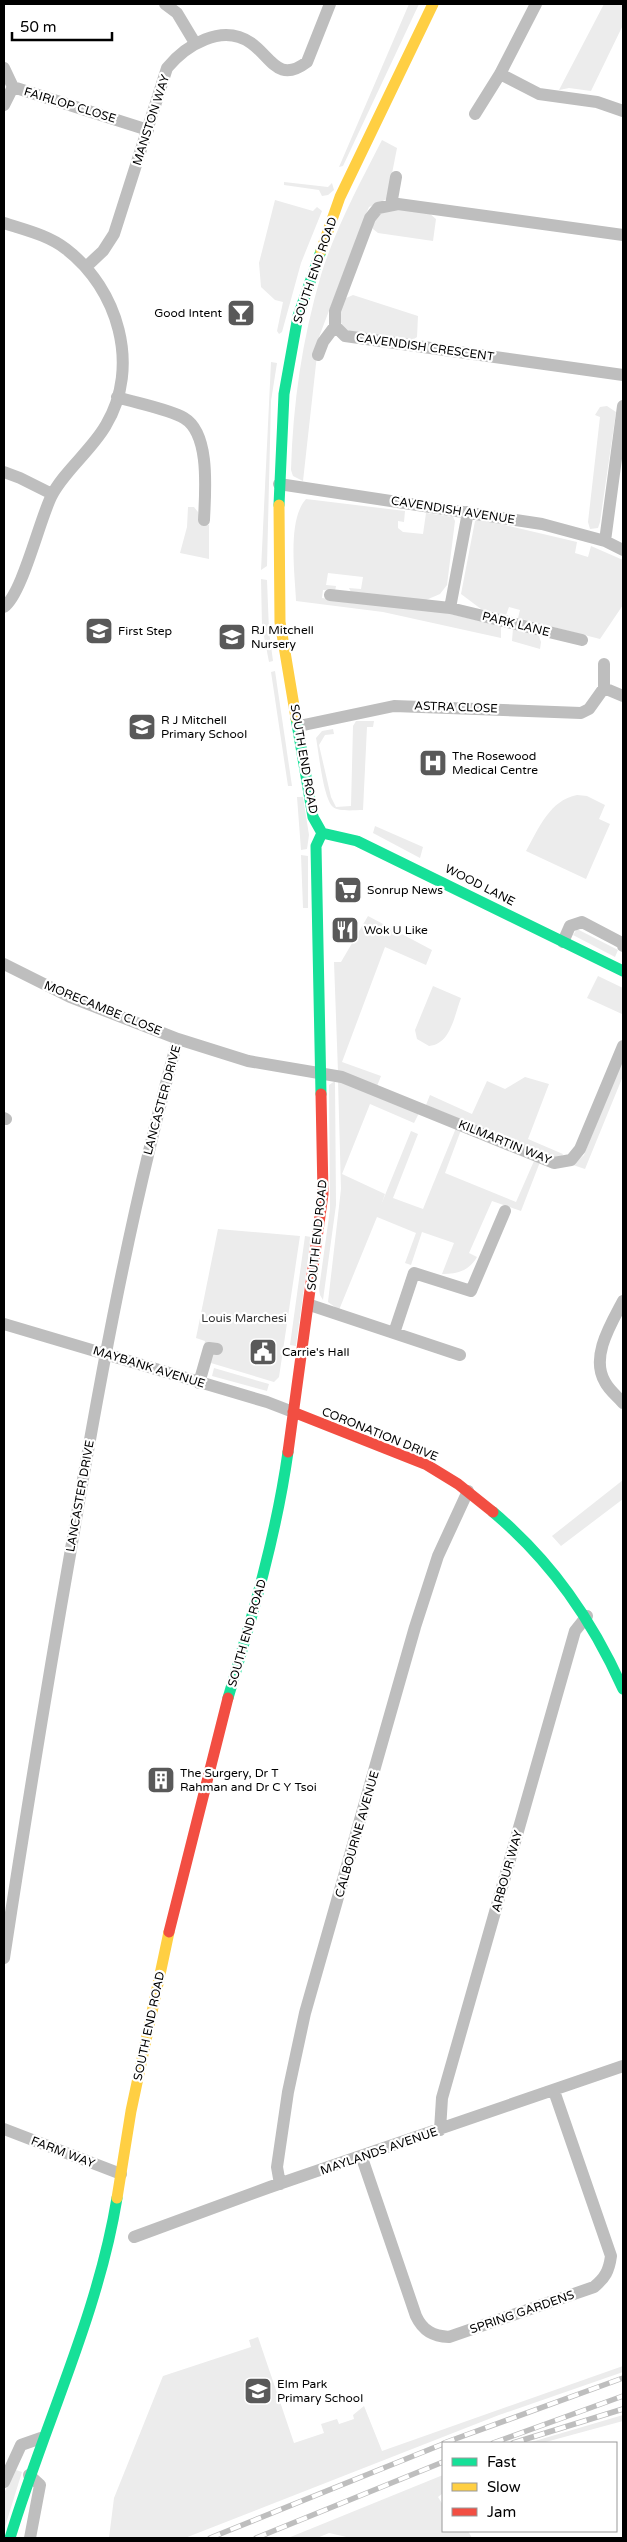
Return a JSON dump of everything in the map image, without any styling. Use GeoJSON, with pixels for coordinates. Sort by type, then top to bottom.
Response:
{"type":"FeatureCollection","features":[{"type":"Feature","properties":{"kind":"street"},"geometry":{"type":"LineString","coordinates":[[165,4],[177,13],[195,43]]}},
{"type":"Feature","properties":{"kind":"street","name":"MANSTON WAY"},"geometry":{"type":"LineString","coordinates":[[86,267],[103,251],[114,234],[168,68],[178,56],[195,43],[227,36],[242,38],[252,44],[274,67],[283,70],[295,69],[307,62],[330,4]]}},
{"type":"Feature","properties":{"kind":"street","name":"SOUTH END ROAD"},"geometry":{"type":"LineString","coordinates":[[10,2538],[41,2438],[95,2292],[110,2241],[131,2111],[170,1926],[216,1739],[274,1536],[310,1305],[323,1194],[316,846],[322,833],[314,817],[280,622],[279,484],[284,394],[298,316],[340,197],[433,4]]}},
{"type":"Feature","properties":{"kind":"street"},"geometry":{"type":"LineString","coordinates":[[475,114],[500,74],[536,4]]}},
{"type":"Feature","properties":{"kind":"street","name":"FAIRLOP CLOSE"},"geometry":{"type":"LineString","coordinates":[[4,68],[13,87],[148,130]]}},
{"type":"Feature","properties":{"kind":"street"},"geometry":{"type":"LineString","coordinates":[[500,74],[539,94],[597,102],[623,111]]}},
{"type":"Feature","properties":{"kind":"street"},"geometry":{"type":"LineString","coordinates":[[4,105],[13,87]]}},
{"type":"Feature","properties":{"kind":"street"},"geometry":{"type":"LineString","coordinates":[[391,205],[396,177]]}},
{"type":"Feature","properties":{"kind":"street"},"geometry":{"type":"LineString","coordinates":[[318,355],[323,342],[335,326],[334,311],[370,218],[378,208],[398,204],[623,235]]}},
{"type":"Feature","properties":{"kind":"street"},"geometry":{"type":"LineString","coordinates":[[4,224],[42,236],[65,248],[86,267],[104,288],[115,313],[121,336],[122,379],[107,424],[92,446],[52,494],[39,525],[18,590],[4,607]]}},
{"type":"Feature","properties":{"kind":"street","name":"CAVENDISH CRESCENT"},"geometry":{"type":"LineString","coordinates":[[335,326],[345,336],[623,376]]}},
{"type":"Feature","properties":{"kind":"street"},"geometry":{"type":"LineString","coordinates":[[117,397],[183,417],[195,429],[203,453],[206,488],[204,520]]}},
{"type":"Feature","properties":{"kind":"street"},"geometry":{"type":"LineString","coordinates":[[605,540],[623,406]]}},
{"type":"Feature","properties":{"kind":"street"},"geometry":{"type":"LineString","coordinates":[[4,472],[52,494]]}},
{"type":"Feature","properties":{"kind":"street","name":"CAVENDISH AVENUE"},"geometry":{"type":"LineString","coordinates":[[279,484],[542,524],[605,540],[623,550]]}},
{"type":"Feature","properties":{"kind":"street"},"geometry":{"type":"LineString","coordinates":[[450,608],[468,512]]}},
{"type":"Feature","properties":{"kind":"street","name":"PARK LANE"},"geometry":{"type":"LineString","coordinates":[[330,595],[344,592],[450,608],[582,640]]}},
{"type":"Feature","properties":{"kind":"street"},"geometry":{"type":"LineString","coordinates":[[604,664],[604,688],[623,696]]}},
{"type":"Feature","properties":{"kind":"street","name":"ASTRA CLOSE"},"geometry":{"type":"LineString","coordinates":[[299,726],[394,706],[581,713],[589,709],[604,688]]}},
{"type":"Feature","properties":{"kind":"street","name":"WOOD LANE"},"geometry":{"type":"LineString","coordinates":[[322,833],[358,841],[563,942],[622,968]]}},
{"type":"Feature","properties":{"kind":"street"},"geometry":{"type":"LineString","coordinates":[[563,942],[570,926],[582,922],[622,943],[623,946]]}},
{"type":"Feature","properties":{"kind":"street","name":"MORECAMBE CLOSE"},"geometry":{"type":"LineString","coordinates":[[4,964],[70,997],[178,1039],[248,1061],[302,1071],[321,1072]]}},
{"type":"Feature","properties":{"kind":"street","name":"LANCASTER DRIVE"},"geometry":{"type":"LineString","coordinates":[[4,1958],[27,1804],[104,1352],[138,1196],[178,1039]]}},
{"type":"Feature","properties":{"kind":"street","name":"KILMARTIN WAY"},"geometry":{"type":"LineString","coordinates":[[321,1072],[342,1077],[554,1163],[570,1160],[580,1148],[623,1046]]}},
{"type":"Feature","properties":{"kind":"street"},"geometry":{"type":"LineString","coordinates":[[394,1333],[414,1273],[471,1291],[505,1210]]}},
{"type":"Feature","properties":{"kind":"street"},"geometry":{"type":"LineString","coordinates":[[623,1301],[608,1329],[599,1358],[604,1382],[623,1403]]}},
{"type":"Feature","properties":{"kind":"street"},"geometry":{"type":"LineString","coordinates":[[310,1305],[460,1355]]}},
{"type":"Feature","properties":{"kind":"street","name":"MAYBANK AVENUE"},"geometry":{"type":"LineString","coordinates":[[4,1324],[104,1352],[267,1402],[293,1412]]}},
{"type":"Feature","properties":{"kind":"street"},"geometry":{"type":"LineString","coordinates":[[200,1382],[209,1348],[217,1350]]}},
{"type":"Feature","properties":{"kind":"street","name":"CORONATION DRIVE"},"geometry":{"type":"LineString","coordinates":[[293,1412],[427,1465],[468,1491],[540,1554],[587,1616],[609,1655],[623,1689]]}},
{"type":"Feature","properties":{"kind":"street","name":"CALBOURNE AVENUE"},"geometry":{"type":"LineString","coordinates":[[280,2184],[277,2167],[288,2092],[305,2013],[415,1627],[438,1556],[468,1491]]}},
{"type":"Feature","properties":{"kind":"street","name":"ARBOUR WAY"},"geometry":{"type":"LineString","coordinates":[[440,2130],[442,2098],[575,1631],[587,1616]]}},
{"type":"Feature","properties":{"kind":"street","name":"MAYLANDS AVENUE"},"geometry":{"type":"LineString","coordinates":[[134,2237],[280,2184],[362,2158],[623,2066]]}},
{"type":"Feature","properties":{"kind":"street","name":"SPRING GARDENS"},"geometry":{"type":"LineString","coordinates":[[362,2158],[416,2316],[420,2325],[436,2336],[449,2337],[594,2287],[604,2278],[609,2268],[610,2256],[554,2091]]}},
{"type":"Feature","properties":{"kind":"street","name":"FARM WAY"},"geometry":{"type":"LineString","coordinates":[[4,2129],[122,2174]]}},
{"type":"Feature","properties":{"kind":"street"},"geometry":{"type":"LineString","coordinates":[[4,2482],[21,2445],[41,2438]]}},
{"type":"Feature","properties":{"kind":"street"},"geometry":{"type":"LineString","coordinates":[[29,2474],[40,2485],[30,2538]]}},
{"type":"Feature","properties":{"kind":"green space"},"geometry":{"type":"Polygon","coordinates":[[[409,4],[419,4],[343,166],[339,167],[409,4]]]}},
{"type":"Feature","properties":{"kind":"green space"},"geometry":{"type":"Polygon","coordinates":[[[604,4],[623,4],[623,25],[591,91],[569,88],[559,90],[604,4]]]}},
{"type":"Feature","properties":{"kind":"green space"},"geometry":{"type":"Polygon","coordinates":[[[382,140],[397,148],[387,199],[369,207],[319,337],[303,481],[293,476],[291,470],[294,420],[296,396],[314,299],[333,241],[348,206],[382,140]]]}},
{"type":"Feature","properties":{"kind":"green space"},"geometry":{"type":"Polygon","coordinates":[[[284,182],[328,187],[332,183],[334,190],[328,195],[322,196],[319,190],[284,185],[284,182]]]}},
{"type":"Feature","properties":{"kind":"green space"},"geometry":{"type":"Polygon","coordinates":[[[275,200],[313,211],[317,207],[322,211],[301,263],[282,332],[279,334],[277,331],[283,302],[275,300],[261,287],[259,263],[275,200]]]}},
{"type":"Feature","properties":{"kind":"green space"},"geometry":{"type":"Polygon","coordinates":[[[388,208],[429,213],[436,219],[433,241],[378,233],[373,229],[373,221],[376,216],[388,208]]]}},
{"type":"Feature","properties":{"kind":"green space"},"geometry":{"type":"Polygon","coordinates":[[[353,295],[418,316],[417,337],[411,341],[344,330],[338,315],[344,299],[353,295]]]}},
{"type":"Feature","properties":{"kind":"green space"},"geometry":{"type":"Polygon","coordinates":[[[271,362],[277,363],[271,401],[267,566],[261,570],[271,362]]]}},
{"type":"Feature","properties":{"kind":"green space"},"geometry":{"type":"Polygon","coordinates":[[[607,406],[616,412],[600,522],[598,528],[590,529],[588,522],[600,417],[595,415],[600,407],[607,406]]]}},
{"type":"Feature","properties":{"kind":"green space"},"geometry":{"type":"Polygon","coordinates":[[[306,499],[405,511],[404,522],[398,521],[398,528],[403,532],[423,534],[426,513],[453,517],[455,521],[447,585],[440,594],[426,600],[351,592],[349,588],[361,589],[363,577],[328,573],[326,585],[336,586],[335,591],[323,590],[322,598],[446,613],[501,626],[501,638],[383,612],[296,601],[294,533],[300,508],[306,499]]]}},
{"type":"Feature","properties":{"kind":"green space"},"geometry":{"type":"Polygon","coordinates":[[[188,507],[194,507],[198,512],[199,523],[209,525],[209,559],[180,553],[187,527],[188,507]]]}},
{"type":"Feature","properties":{"kind":"green space"},"geometry":{"type":"Polygon","coordinates":[[[479,519],[577,542],[575,553],[588,557],[591,546],[623,560],[623,605],[600,639],[518,618],[520,610],[509,607],[506,615],[481,609],[461,594],[475,521],[479,519]]]}},
{"type":"Feature","properties":{"kind":"green space"},"geometry":{"type":"Polygon","coordinates":[[[261,579],[267,580],[269,631],[273,661],[269,662],[262,626],[261,579]]]}},
{"type":"Feature","properties":{"kind":"green space"},"geometry":{"type":"Polygon","coordinates":[[[513,628],[539,636],[541,642],[540,649],[512,641],[513,628]]]}},
{"type":"Feature","properties":{"kind":"green space"},"geometry":{"type":"Polygon","coordinates":[[[275,671],[292,786],[288,786],[271,672],[275,671]]]}},
{"type":"Feature","properties":{"kind":"green space"},"geometry":{"type":"Polygon","coordinates":[[[356,721],[374,721],[373,727],[367,727],[363,810],[339,810],[333,807],[327,795],[316,738],[322,731],[333,729],[334,734],[325,735],[319,745],[331,797],[336,807],[351,806],[353,726],[356,721]]]}},
{"type":"Feature","properties":{"kind":"green space"},"geometry":{"type":"Polygon","coordinates":[[[577,795],[587,796],[605,805],[599,819],[610,824],[586,879],[526,851],[552,809],[559,803],[577,795]]]}},
{"type":"Feature","properties":{"kind":"green space"},"geometry":{"type":"Polygon","coordinates":[[[297,797],[303,797],[309,835],[307,849],[301,850],[297,797]]]}},
{"type":"Feature","properties":{"kind":"green space"},"geometry":{"type":"Polygon","coordinates":[[[375,826],[423,847],[420,858],[373,833],[375,826]]]}},
{"type":"Feature","properties":{"kind":"green space"},"geometry":{"type":"Polygon","coordinates":[[[301,855],[308,856],[308,908],[303,908],[301,855]]]}},
{"type":"Feature","properties":{"kind":"green space"},"geometry":{"type":"Polygon","coordinates":[[[368,916],[432,950],[426,965],[385,947],[342,1062],[381,1076],[377,1086],[338,1072],[334,962],[341,962],[368,916]]]}},
{"type":"Feature","properties":{"kind":"green space"},"geometry":{"type":"Polygon","coordinates":[[[577,929],[618,950],[615,957],[573,935],[577,929]]]}},
{"type":"Feature","properties":{"kind":"green space"},"geometry":{"type":"Polygon","coordinates":[[[598,976],[623,988],[622,1014],[587,998],[598,976]]]}},
{"type":"Feature","properties":{"kind":"green space"},"geometry":{"type":"Polygon","coordinates":[[[433,986],[461,998],[454,1021],[447,1035],[436,1044],[429,1046],[417,1039],[415,1030],[433,986]]]}},
{"type":"Feature","properties":{"kind":"green space"},"geometry":{"type":"Polygon","coordinates":[[[623,1057],[623,1076],[585,1169],[573,1165],[584,1155],[623,1057]]]}},
{"type":"Feature","properties":{"kind":"green space"},"geometry":{"type":"Polygon","coordinates":[[[525,1077],[549,1084],[528,1139],[563,1154],[560,1160],[426,1105],[430,1095],[472,1114],[487,1081],[505,1089],[525,1077]]]}},
{"type":"Feature","properties":{"kind":"green space"},"geometry":{"type":"Polygon","coordinates":[[[338,1080],[419,1113],[414,1123],[370,1104],[342,1174],[385,1194],[381,1205],[411,1131],[418,1134],[393,1198],[423,1209],[456,1128],[461,1130],[445,1173],[516,1202],[534,1161],[540,1162],[521,1211],[492,1201],[469,1253],[477,1257],[470,1266],[458,1272],[442,1274],[454,1243],[422,1232],[411,1265],[405,1263],[416,1233],[377,1217],[339,1310],[328,1302],[341,1189],[338,1080]]]}},
{"type":"Feature","properties":{"kind":"green space"},"geometry":{"type":"Polygon","coordinates":[[[335,1081],[336,1205],[323,1300],[319,1289],[330,1209],[329,1085],[335,1081]]]}},
{"type":"Feature","properties":{"kind":"green space","name":"Louis Marchesi"},"geometry":{"type":"Polygon","coordinates":[[[218,1229],[300,1236],[279,1377],[274,1382],[201,1360],[205,1341],[196,1338],[218,1229]]]}},
{"type":"Feature","properties":{"kind":"green space"},"geometry":{"type":"Polygon","coordinates":[[[305,1236],[311,1237],[296,1346],[290,1345],[305,1236]]]}},
{"type":"Feature","properties":{"kind":"green space"},"geometry":{"type":"Polygon","coordinates":[[[214,1368],[269,1384],[267,1391],[212,1376],[214,1368]]]}},
{"type":"Feature","properties":{"kind":"green space"},"geometry":{"type":"Polygon","coordinates":[[[623,1480],[623,1499],[561,1546],[552,1536],[623,1480]]]}},
{"type":"Feature","properties":{"kind":"green space","name":"Elm Park Primary School"},"geometry":{"type":"Polygon","coordinates":[[[258,2337],[294,2443],[324,2433],[321,2424],[337,2419],[339,2424],[354,2419],[353,2415],[364,2406],[382,2451],[623,2366],[623,2372],[499,2415],[185,2538],[109,2538],[114,2498],[163,2376],[251,2347],[249,2340],[258,2337]]]}},
{"type":"Feature","properties":{"kind":"green space"},"geometry":{"type":"Polygon","coordinates":[[[623,2415],[623,2421],[546,2442],[531,2442],[623,2415]]]}},
{"type":"Feature","properties":{"kind":"green space"},"geometry":{"type":"Polygon","coordinates":[[[16,2470],[22,2472],[4,2530],[4,2493],[16,2470]]]}},
{"type":"Feature","properties":{"kind":"green space"},"geometry":{"type":"Polygon","coordinates":[[[442,2475],[442,2494],[438,2497],[442,2503],[442,2532],[469,2532],[472,2538],[351,2538],[329,2533],[317,2538],[288,2538],[442,2475]]]}},
{"type":"Feature","properties":{"kind":"railway"},"geometry":{"type":"LineString","coordinates":[[447,2442],[623,2378]]}},
{"type":"Feature","properties":{"kind":"railway"},"geometry":{"type":"LineString","coordinates":[[496,2442],[623,2396]]}},
{"type":"Feature","properties":{"kind":"railway"},"geometry":{"type":"LineString","coordinates":[[516,2442],[623,2409]]}},
{"type":"Feature","properties":{"kind":"railway"},"geometry":{"type":"LineString","coordinates":[[210,2538],[442,2444]]}},
{"type":"Feature","properties":{"kind":"railway"},"geometry":{"type":"LineString","coordinates":[[256,2538],[442,2462]]}},
{"type":"Feature","properties":{"kind":"traffic: fast"},"geometry":{"type":"LineString","coordinates":[[279,505],[284,394],[298,316],[321,251]]}},
{"type":"Feature","properties":{"kind":"traffic: fast"},"geometry":{"type":"LineString","coordinates":[[296,718],[313,817],[322,833],[316,846],[321,1094]]}},
{"type":"Feature","properties":{"kind":"traffic: fast"},"geometry":{"type":"LineString","coordinates":[[322,833],[357,841],[623,971]]}},
{"type":"Feature","properties":{"kind":"traffic: fast"},"geometry":{"type":"LineString","coordinates":[[228,1698],[270,1546],[288,1452]]}},
{"type":"Feature","properties":{"kind":"traffic: fast"},"geometry":{"type":"LineString","coordinates":[[493,1512],[534,1551],[569,1593],[598,1639],[623,1689]]}},
{"type":"Feature","properties":{"kind":"traffic: fast"},"geometry":{"type":"LineString","coordinates":[[10,2538],[84,2327],[97,2285],[117,2198]]}},
{"type":"Feature","properties":{"kind":"traffic: slow"},"geometry":{"type":"LineString","coordinates":[[321,251],[340,197],[433,4]]}},
{"type":"Feature","properties":{"kind":"traffic: slow"},"geometry":{"type":"LineString","coordinates":[[279,505],[280,622],[296,718]]}},
{"type":"Feature","properties":{"kind":"traffic: slow"},"geometry":{"type":"LineString","coordinates":[[117,2198],[131,2111],[169,1932]]}},
{"type":"Feature","properties":{"kind":"traffic: jam"},"geometry":{"type":"LineString","coordinates":[[288,1452],[323,1194],[321,1094]]}},
{"type":"Feature","properties":{"kind":"traffic: jam"},"geometry":{"type":"LineString","coordinates":[[293,1412],[427,1465],[458,1484],[493,1512]]}},
{"type":"Feature","properties":{"kind":"traffic: jam"},"geometry":{"type":"LineString","coordinates":[[169,1932],[228,1698]]}},
{"type":"Feature","properties":{"kind":"place","name":"Good Intent"},"geometry":{"type":"Point","coordinates":[241,313]}},
{"type":"Feature","properties":{"kind":"place","name":"First Step"},"geometry":{"type":"Point","coordinates":[99,631]}},
{"type":"Feature","properties":{"kind":"place","name":"RJ Mitchell Nursery"},"geometry":{"type":"Point","coordinates":[232,637]}},
{"type":"Feature","properties":{"kind":"place","name":"R J Mitchell Primary School"},"geometry":{"type":"Point","coordinates":[142,727]}},
{"type":"Feature","properties":{"kind":"place","name":"The Rosewood Medical Centre"},"geometry":{"type":"Point","coordinates":[433,763]}},
{"type":"Feature","properties":{"kind":"place","name":"Sonrup News"},"geometry":{"type":"Point","coordinates":[348,890]}},
{"type":"Feature","properties":{"kind":"place","name":"Wok U Like"},"geometry":{"type":"Point","coordinates":[345,930]}},
{"type":"Feature","properties":{"kind":"place","name":"Carrie's Hall"},"geometry":{"type":"Point","coordinates":[263,1352]}},
{"type":"Feature","properties":{"kind":"place","name":"The Surgery, Dr T Rahman and Dr C Y Tsoi"},"geometry":{"type":"Point","coordinates":[161,1780]}},
{"type":"Feature","properties":{"kind":"place","name":"Elm Park Primary School"},"geometry":{"type":"Point","coordinates":[258,2391]}}]}
